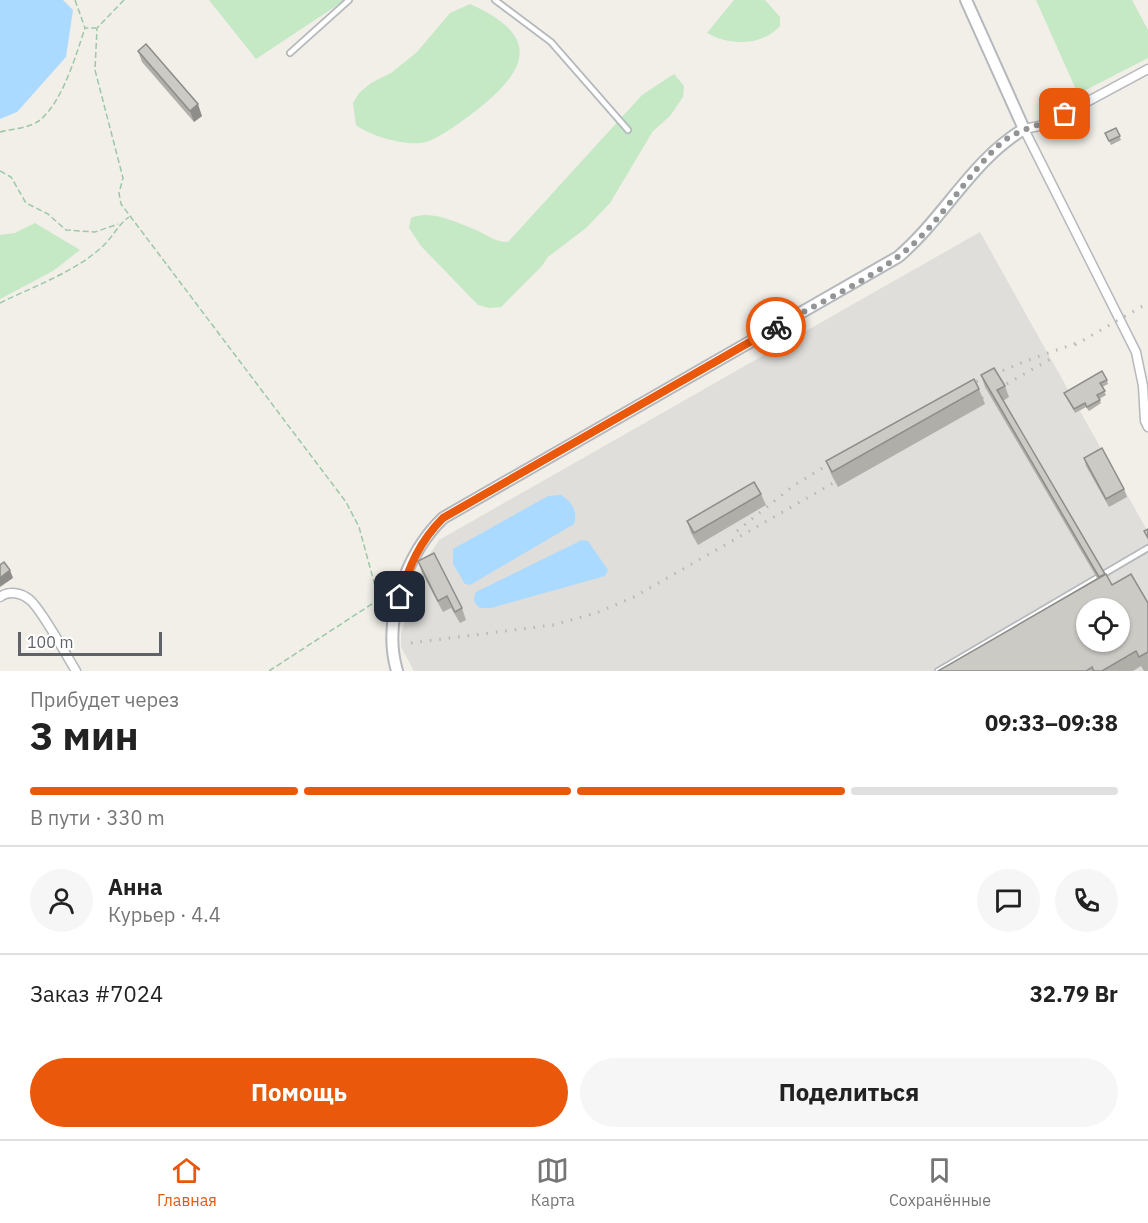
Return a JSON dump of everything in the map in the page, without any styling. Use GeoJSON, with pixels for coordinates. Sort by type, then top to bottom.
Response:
{"type":"FeatureCollection","features":[{"type":"Feature","properties":{"kind":"street"},"geometry":{"type":"LineString","coordinates":[[966,0],[1024,129],[1136,351],[1143,386],[1145,421],[1148,427]]}},
{"type":"Feature","properties":{"kind":"street"},"geometry":{"type":"LineString","coordinates":[[396,671],[391,641],[407,572],[420,544],[443,518],[898,257],[923,234],[1001,143],[1024,129],[1044,125],[1148,69]]}},
{"type":"Feature","properties":{"kind":"street"},"geometry":{"type":"LineString","coordinates":[[0,597],[4,594],[19,593],[31,601],[76,671]]}},
{"type":"Feature","properties":{"kind":"lane"},"geometry":{"type":"LineString","coordinates":[[290,53],[349,0]]}},
{"type":"Feature","properties":{"kind":"lane"},"geometry":{"type":"LineString","coordinates":[[495,0],[551,42],[628,129]]}},
{"type":"Feature","properties":{"kind":"lane"},"geometry":{"type":"LineString","coordinates":[[938,671],[1148,548]]}},
{"type":"Feature","properties":{"kind":"path"},"geometry":{"type":"LineString","coordinates":[[0,132],[39,122],[50,109],[73,64],[85,28],[75,0]]}},
{"type":"Feature","properties":{"kind":"path"},"geometry":{"type":"LineString","coordinates":[[124,0],[97,28],[95,70],[123,178],[118,194],[121,204],[346,501],[358,527],[384,621]]}},
{"type":"Feature","properties":{"kind":"path"},"geometry":{"type":"LineString","coordinates":[[85,28],[97,28]]}},
{"type":"Feature","properties":{"kind":"path"},"geometry":{"type":"LineString","coordinates":[[0,171],[11,177],[26,203],[48,214],[66,230],[94,232],[119,224],[130,216]]}},
{"type":"Feature","properties":{"kind":"path"},"geometry":{"type":"LineString","coordinates":[[0,303],[73,266],[105,244],[119,224]]}},
{"type":"Feature","properties":{"kind":"path"},"geometry":{"type":"LineString","coordinates":[[269,671],[378,600]]}},
{"type":"Feature","properties":{"kind":"shaded area"},"geometry":{"type":"Polygon","coordinates":[[[980,232],[1070,393],[1108,384],[1102,387],[1106,395],[1099,399],[1101,403],[1089,411],[1086,407],[1080,411],[1148,532],[1148,671],[414,671],[401,647],[401,633],[423,565],[439,540],[980,232]]]}},
{"type":"Feature","properties":{"kind":"green space"},"geometry":{"type":"Polygon","coordinates":[[[209,0],[345,0],[256,59],[209,0]]]}},
{"type":"Feature","properties":{"kind":"green space"},"geometry":{"type":"Polygon","coordinates":[[[734,0],[765,0],[780,17],[780,26],[773,33],[745,42],[726,40],[707,33],[734,0]]]}},
{"type":"Feature","properties":{"kind":"green space"},"geometry":{"type":"Polygon","coordinates":[[[1036,0],[1132,0],[1148,30],[1148,58],[1078,94],[1036,0]]]}},
{"type":"Feature","properties":{"kind":"green space"},"geometry":{"type":"Polygon","coordinates":[[[470,4],[493,16],[508,28],[517,40],[520,53],[517,66],[495,95],[452,128],[426,142],[409,143],[389,140],[356,125],[353,103],[359,93],[371,83],[391,73],[417,52],[450,13],[470,4]]]}},
{"type":"Feature","properties":{"kind":"green space"},"geometry":{"type":"Polygon","coordinates":[[[674,74],[684,86],[683,97],[670,116],[653,131],[610,203],[586,228],[548,257],[501,307],[489,308],[478,305],[421,246],[409,228],[411,218],[435,216],[476,230],[495,240],[508,242],[642,95],[674,74]]]}},
{"type":"Feature","properties":{"kind":"green space"},"geometry":{"type":"Polygon","coordinates":[[[35,223],[80,250],[53,271],[0,299],[0,235],[15,233],[35,223]]]}},
{"type":"Feature","properties":{"kind":"water"},"geometry":{"type":"Polygon","coordinates":[[[0,0],[63,0],[73,10],[66,57],[17,112],[0,119],[0,0]]]}},
{"type":"Feature","properties":{"kind":"water"},"geometry":{"type":"Polygon","coordinates":[[[561,495],[573,507],[574,524],[470,585],[465,584],[453,564],[453,549],[548,496],[561,495]]]}},
{"type":"Feature","properties":{"kind":"water"},"geometry":{"type":"Polygon","coordinates":[[[582,540],[588,541],[608,570],[605,576],[491,608],[480,608],[476,604],[474,598],[476,592],[582,540]]]}},
{"type":"Feature","properties":{"kind":"building"},"geometry":{"type":"Polygon","coordinates":[[[146,44],[198,104],[190,111],[138,51],[146,44]]]}},
{"type":"Feature","properties":{"kind":"building"},"geometry":{"type":"Polygon","coordinates":[[[1116,128],[1120,136],[1109,141],[1105,133],[1116,128]]]}},
{"type":"Feature","properties":{"kind":"building"},"geometry":{"type":"Polygon","coordinates":[[[994,368],[1005,386],[997,390],[1105,574],[1099,577],[981,375],[994,368]]]}},
{"type":"Feature","properties":{"kind":"building"},"geometry":{"type":"Polygon","coordinates":[[[1102,371],[1107,380],[1100,383],[1105,391],[1097,395],[1100,400],[1087,407],[1085,403],[1074,409],[1064,393],[1102,371]]]}},
{"type":"Feature","properties":{"kind":"building"},"geometry":{"type":"Polygon","coordinates":[[[974,379],[979,389],[832,472],[826,461],[974,379]]]}},
{"type":"Feature","properties":{"kind":"building"},"geometry":{"type":"Polygon","coordinates":[[[1102,448],[1124,489],[1106,499],[1084,458],[1102,448]]]}},
{"type":"Feature","properties":{"kind":"building"},"geometry":{"type":"Polygon","coordinates":[[[754,482],[761,494],[694,533],[687,521],[754,482]]]}},
{"type":"Feature","properties":{"kind":"building"},"geometry":{"type":"Polygon","coordinates":[[[434,553],[462,608],[455,612],[447,596],[438,601],[418,561],[434,553]]]}},
{"type":"Feature","properties":{"kind":"building"},"geometry":{"type":"Polygon","coordinates":[[[4,562],[10,570],[0,578],[0,565],[4,562]]]}},
{"type":"Feature","properties":{"kind":"building"},"geometry":{"type":"Polygon","coordinates":[[[1106,574],[1112,585],[1131,574],[1148,603],[1148,652],[1139,657],[1136,651],[1102,671],[1094,671],[1092,667],[1086,671],[938,671],[1106,574]]]}},
{"type":"Feature","properties":{"kind":"railway"},"geometry":{"type":"LineString","coordinates":[[1075,345],[1148,303]]}},
{"type":"Feature","properties":{"kind":"railway"},"geometry":{"type":"LineString","coordinates":[[959,389],[1023,362],[1082,341]]}},
{"type":"Feature","properties":{"kind":"railway"},"geometry":{"type":"LineString","coordinates":[[982,398],[1054,357]]}},
{"type":"Feature","properties":{"kind":"railway"},"geometry":{"type":"LineString","coordinates":[[737,531],[793,486],[842,456]]}},
{"type":"Feature","properties":{"kind":"railway"},"geometry":{"type":"LineString","coordinates":[[411,643],[553,625],[596,613],[634,597],[835,482]]}},
{"type":"Feature","properties":{"kind":"way so far"},"geometry":{"type":"LineString","coordinates":[[776,327],[898,257],[923,234],[1001,143],[1024,129],[1044,125],[1065,114]]}},
{"type":"Feature","properties":{"kind":"route"},"geometry":{"type":"LineString","coordinates":[[400,597],[407,572],[420,544],[443,518],[776,327]]}}]}
